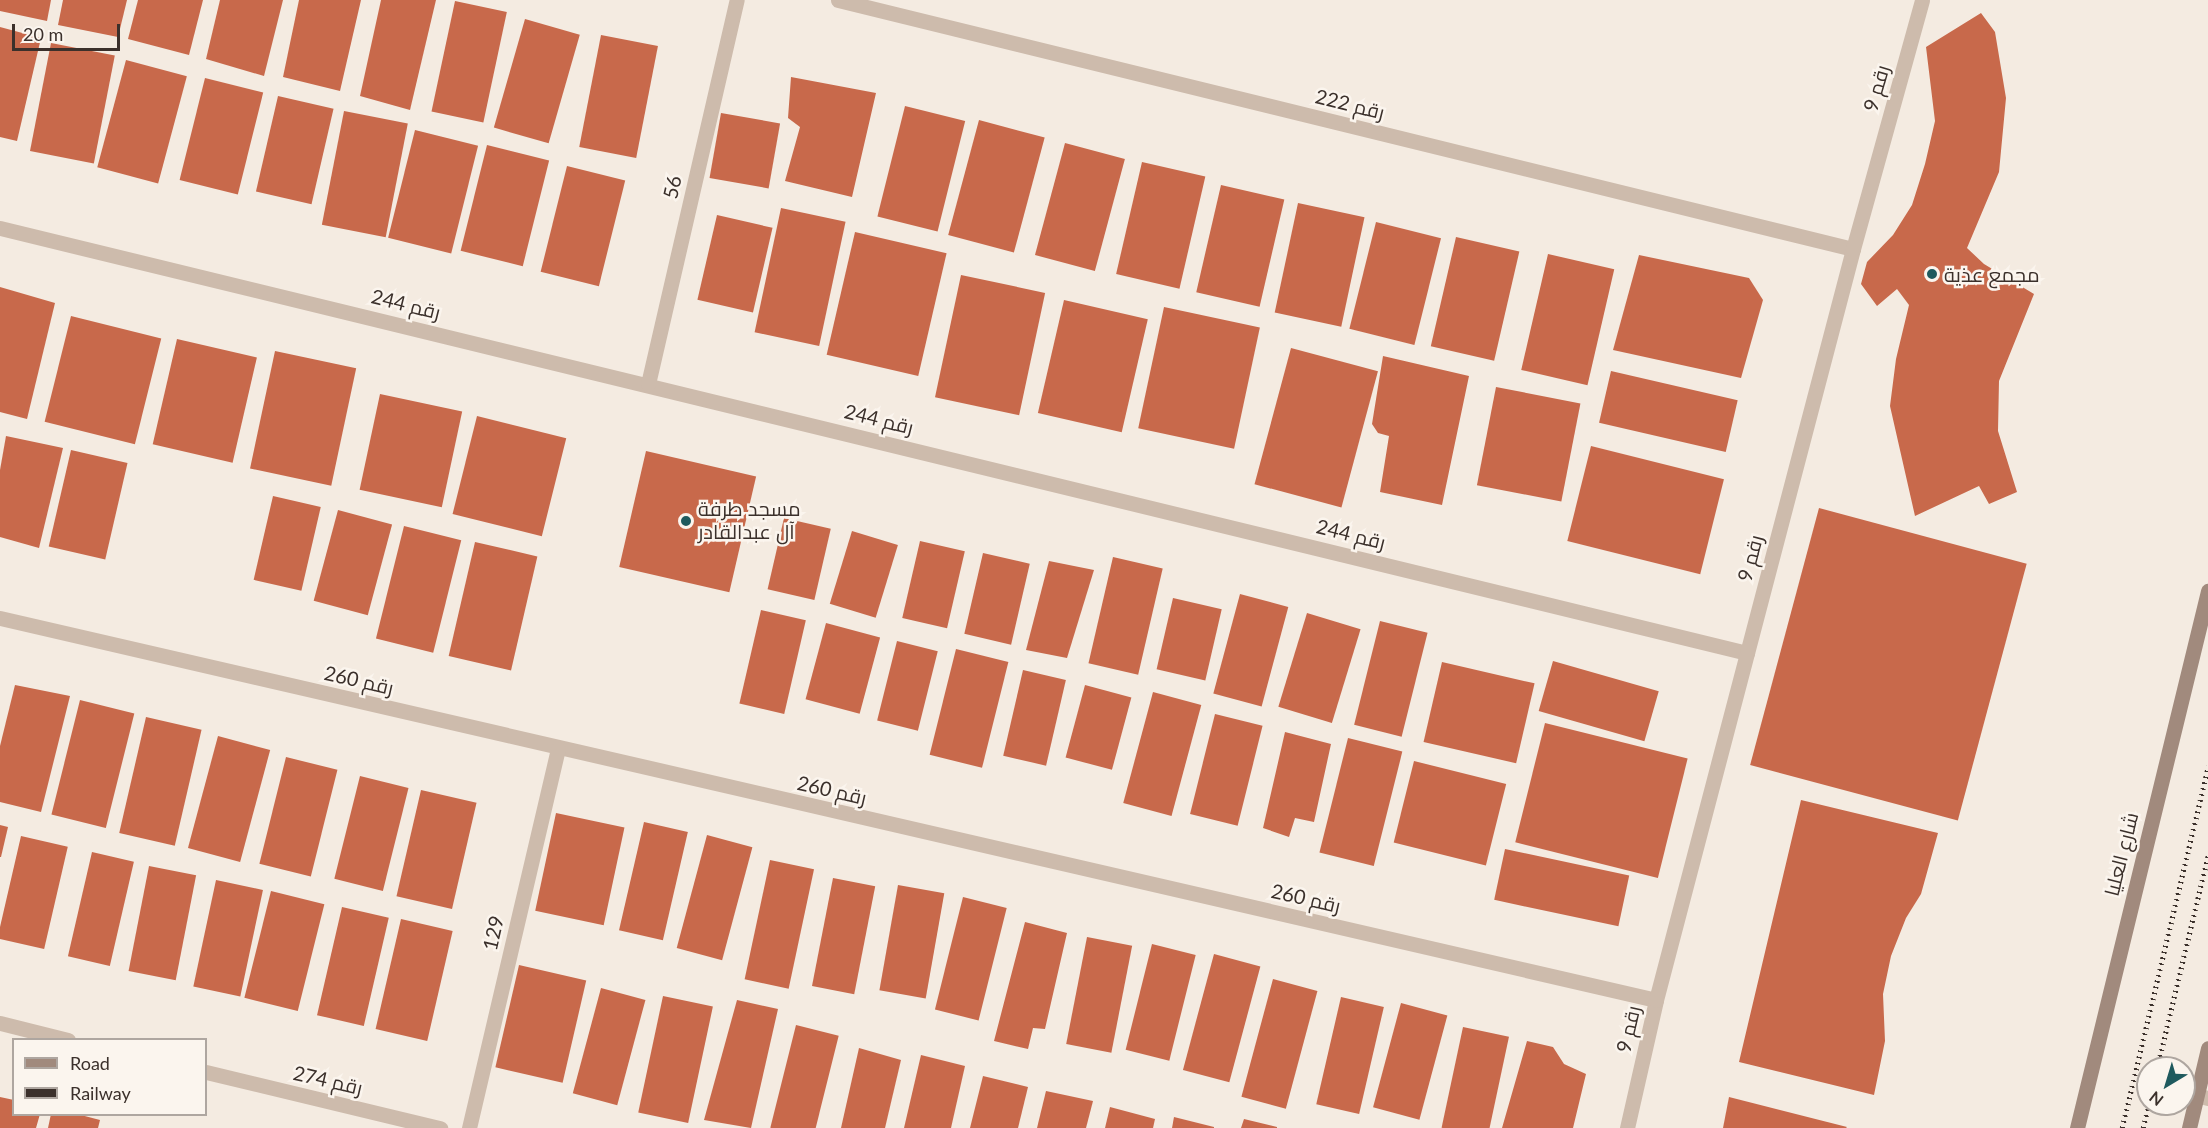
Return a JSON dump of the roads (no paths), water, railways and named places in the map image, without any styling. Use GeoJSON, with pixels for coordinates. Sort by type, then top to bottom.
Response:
{"type":"FeatureCollection","features":[{"type":"Feature","properties":{"kind":"main road","name":"شارع العليا"},"geometry":{"type":"LineString","coordinates":[[2077,1128],[2208,591]]}},
{"type":"Feature","properties":{"kind":"main road"},"geometry":{"type":"LineString","coordinates":[[2189,1128],[2202,1097],[2208,1048]]}},
{"type":"Feature","properties":{"kind":"street","name":"56"},"geometry":{"type":"LineString","coordinates":[[648,384],[737,0]]}},
{"type":"Feature","properties":{"kind":"street","name":"رقم 222"},"geometry":{"type":"LineString","coordinates":[[838,0],[1853,249]]}},
{"type":"Feature","properties":{"kind":"street","name":"رقم 9"},"geometry":{"type":"LineString","coordinates":[[1627,1128],[1656,1000],[1853,249],[1922,0]]}},
{"type":"Feature","properties":{"kind":"street","name":"رقم 244"},"geometry":{"type":"LineString","coordinates":[[0,228],[1747,653]]}},
{"type":"Feature","properties":{"kind":"street","name":"رقم 260"},"geometry":{"type":"LineString","coordinates":[[0,618],[1656,1000]]}},
{"type":"Feature","properties":{"kind":"street","name":"129"},"geometry":{"type":"LineString","coordinates":[[469,1128],[558,748]]}},
{"type":"Feature","properties":{"kind":"street"},"geometry":{"type":"LineString","coordinates":[[0,1023],[60,1038]]}},
{"type":"Feature","properties":{"kind":"street","name":"رقم 274"},"geometry":{"type":"LineString","coordinates":[[207,1072],[440,1128]]}},
{"type":"Feature","properties":{"kind":"railway"},"geometry":{"type":"LineString","coordinates":[[2122,1128],[2208,766]]}},
{"type":"Feature","properties":{"kind":"railway"},"geometry":{"type":"LineString","coordinates":[[2160,1056],[2208,855]]}},
{"type":"Feature","properties":{"kind":"railway"},"geometry":{"type":"LineString","coordinates":[[2143,1128],[2146,1116]]}},
{"type":"Feature","properties":{"kind":"place","name":"مجمع عذية"},"geometry":{"type":"Point","coordinates":[1932,274]}},
{"type":"Feature","properties":{"kind":"place","name":"مسجد طرفة آل عبدالقادر"},"geometry":{"type":"Point","coordinates":[686,521]}}]}
